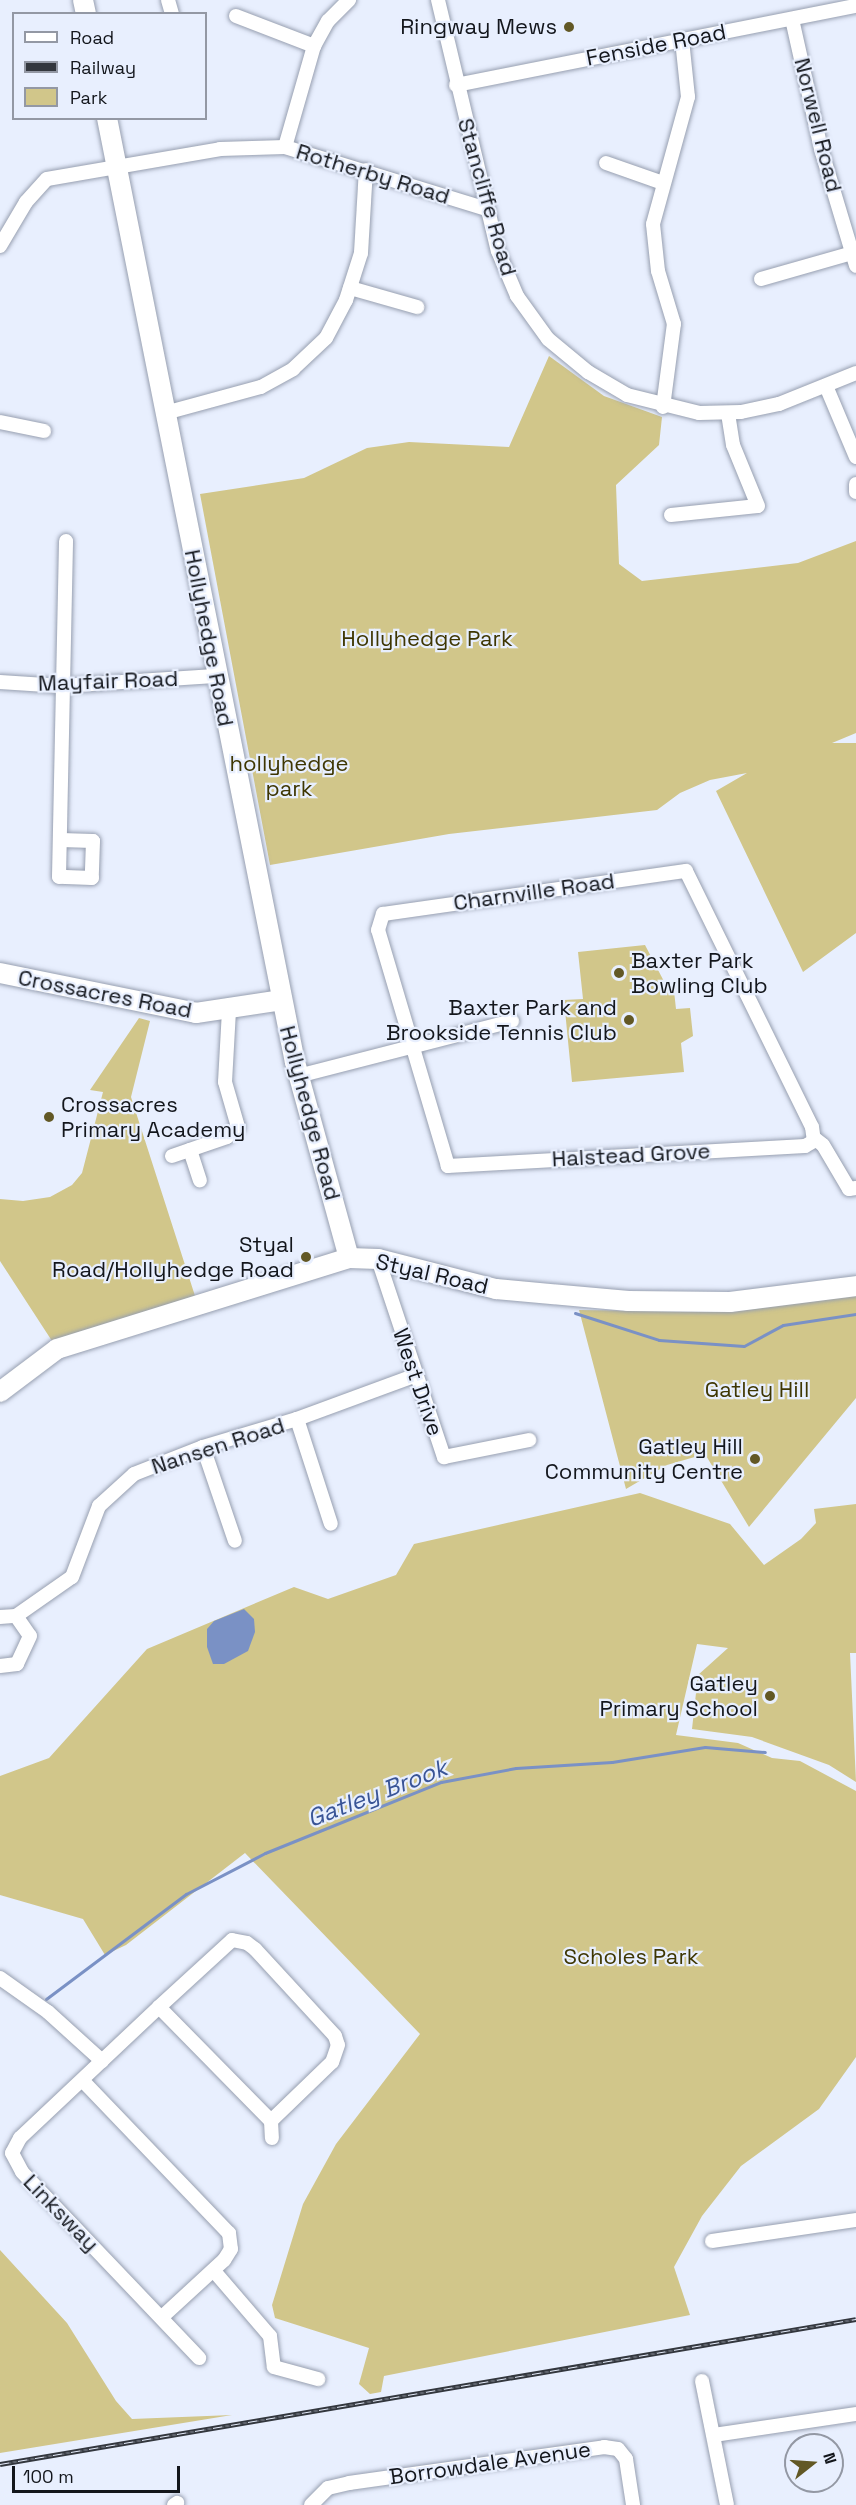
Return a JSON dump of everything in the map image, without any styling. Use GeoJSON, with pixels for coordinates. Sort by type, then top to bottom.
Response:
{"type":"FeatureCollection","features":[{"type":"Feature","properties":{"kind":"street"},"geometry":{"type":"LineString","coordinates":[[285,147],[314,46],[328,21],[349,0]]}},
{"type":"Feature","properties":{"kind":"street","name":"Stancliffe Road"},"geometry":{"type":"LineString","coordinates":[[438,0],[486,209],[517,296],[548,339],[588,372],[627,395],[663,407],[699,413],[728,413],[779,404],[856,374]]}},
{"type":"Feature","properties":{"kind":"street"},"geometry":{"type":"LineString","coordinates":[[811,0],[814,15]]}},
{"type":"Feature","properties":{"kind":"street","name":"Fenside Road"},"geometry":{"type":"LineString","coordinates":[[456,85],[856,6]]}},
{"type":"Feature","properties":{"kind":"street"},"geometry":{"type":"LineString","coordinates":[[236,16],[314,46]]}},
{"type":"Feature","properties":{"kind":"street","name":"Norwell Road"},"geometry":{"type":"LineString","coordinates":[[792,19],[821,149],[855,257]]}},
{"type":"Feature","properties":{"kind":"street"},"geometry":{"type":"LineString","coordinates":[[663,407],[674,324],[658,271],[653,224],[688,98],[682,40]]}},
{"type":"Feature","properties":{"kind":"street","name":"Hollyhedge Road"},"geometry":{"type":"LineString","coordinates":[[107,120],[215,676],[298,1076],[349,1258]]}},
{"type":"Feature","properties":{"kind":"street","name":"Rotherby Road"},"geometry":{"type":"LineString","coordinates":[[0,246],[26,202],[47,179],[115,165],[220,149],[285,147],[366,170],[486,209]]}},
{"type":"Feature","properties":{"kind":"street"},"geometry":{"type":"LineString","coordinates":[[606,163],[663,183]]}},
{"type":"Feature","properties":{"kind":"street"},"geometry":{"type":"LineString","coordinates":[[165,414],[240,396],[293,369],[326,338],[350,288],[361,253],[366,170]]}},
{"type":"Feature","properties":{"kind":"street"},"geometry":{"type":"LineString","coordinates":[[761,279],[855,257]]}},
{"type":"Feature","properties":{"kind":"street"},"geometry":{"type":"LineString","coordinates":[[350,288],[417,308]]}},
{"type":"Feature","properties":{"kind":"street"},"geometry":{"type":"LineString","coordinates":[[826,386],[856,457]]}},
{"type":"Feature","properties":{"kind":"street"},"geometry":{"type":"LineString","coordinates":[[671,515],[760,512],[733,445],[728,413]]}},
{"type":"Feature","properties":{"kind":"street"},"geometry":{"type":"LineString","coordinates":[[0,422],[44,431]]}},
{"type":"Feature","properties":{"kind":"street"},"geometry":{"type":"LineString","coordinates":[[856,484],[856,492]]}},
{"type":"Feature","properties":{"kind":"street"},"geometry":{"type":"LineString","coordinates":[[61,840],[61,686],[66,541]]}},
{"type":"Feature","properties":{"kind":"street","name":"Mayfair Road"},"geometry":{"type":"LineString","coordinates":[[0,682],[61,686],[215,676]]}},
{"type":"Feature","properties":{"kind":"street","name":"Charnville Road"},"geometry":{"type":"LineString","coordinates":[[411,1047],[378,930],[383,914],[686,871],[813,1127],[814,1139]]}},
{"type":"Feature","properties":{"kind":"street","name":"Crossacres Road"},"geometry":{"type":"LineString","coordinates":[[0,973],[196,1013],[229,1011],[282,1000]]}},
{"type":"Feature","properties":{"kind":"street"},"geometry":{"type":"LineString","coordinates":[[172,1156],[227,1137],[238,1127],[225,1082],[229,1011]]}},
{"type":"Feature","properties":{"kind":"street"},"geometry":{"type":"LineString","coordinates":[[298,1076],[512,1021]]}},
{"type":"Feature","properties":{"kind":"street","name":"Halstead Grove"},"geometry":{"type":"LineString","coordinates":[[411,1047],[448,1166],[804,1146],[814,1139]]}},
{"type":"Feature","properties":{"kind":"street"},"geometry":{"type":"LineString","coordinates":[[814,1139],[823,1145],[849,1189],[856,1188]]}},
{"type":"Feature","properties":{"kind":"street"},"geometry":{"type":"LineString","coordinates":[[190,1150],[200,1180]]}},
{"type":"Feature","properties":{"kind":"street","name":"Styal Road"},"geometry":{"type":"LineString","coordinates":[[0,1392],[57,1349],[349,1258],[378,1259],[496,1288],[628,1301],[730,1302],[856,1286]]}},
{"type":"Feature","properties":{"kind":"street","name":"West Drive"},"geometry":{"type":"LineString","coordinates":[[378,1259],[414,1376],[444,1457],[529,1440]]}},
{"type":"Feature","properties":{"kind":"street","name":"Nansen Road"},"geometry":{"type":"LineString","coordinates":[[16,1616],[72,1577],[99,1506],[134,1474],[203,1447],[297,1419],[414,1376]]}},
{"type":"Feature","properties":{"kind":"street"},"geometry":{"type":"LineString","coordinates":[[297,1419],[331,1524]]}},
{"type":"Feature","properties":{"kind":"street"},"geometry":{"type":"LineString","coordinates":[[203,1447],[235,1541]]}},
{"type":"Feature","properties":{"kind":"street"},"geometry":{"type":"LineString","coordinates":[[0,1617],[16,1616],[30,1636],[17,1664],[0,1666]]}},
{"type":"Feature","properties":{"kind":"street","name":"Linksway"},"geometry":{"type":"LineString","coordinates":[[199,2358],[15,2164],[14,2144],[83,2081],[221,1947],[239,1940],[255,1949],[335,2036],[338,2045],[332,2062],[271,2121]]}},
{"type":"Feature","properties":{"kind":"street"},"geometry":{"type":"LineString","coordinates":[[0,1978],[48,2012],[102,2061]]}},
{"type":"Feature","properties":{"kind":"street"},"geometry":{"type":"LineString","coordinates":[[159,2007],[271,2121],[272,2138]]}},
{"type":"Feature","properties":{"kind":"street"},"geometry":{"type":"LineString","coordinates":[[83,2081],[229,2233],[231,2249],[213,2271],[162,2317]]}},
{"type":"Feature","properties":{"kind":"street"},"geometry":{"type":"LineString","coordinates":[[712,2241],[856,2220]]}},
{"type":"Feature","properties":{"kind":"street"},"geometry":{"type":"LineString","coordinates":[[213,2271],[270,2336],[274,2367],[318,2379]]}},
{"type":"Feature","properties":{"kind":"street"},"geometry":{"type":"LineString","coordinates":[[702,2381],[727,2505]]}},
{"type":"Feature","properties":{"kind":"street"},"geometry":{"type":"LineString","coordinates":[[714,2435],[856,2414]]}},
{"type":"Feature","properties":{"kind":"street","name":"Borrowdale Avenue"},"geometry":{"type":"LineString","coordinates":[[311,2505],[328,2488],[349,2483],[604,2447],[618,2449],[626,2459],[633,2505]]}},
{"type":"Feature","properties":{"kind":"green space","name":"Hollyhedge Park"},"geometry":{"type":"Polygon","coordinates":[[[549,356],[604,396],[662,417],[659,445],[616,485],[619,564],[642,581],[798,563],[856,541],[856,733],[832,743],[856,743],[856,933],[803,972],[716,791],[747,773],[710,780],[680,793],[657,810],[449,834],[270,865],[200,494],[304,478],[367,448],[409,442],[509,447],[549,356]]]}},
{"type":"Feature","properties":{"kind":"green space","name":"Baxter Park and Brookside Tennis Club"},"geometry":{"type":"Polygon","coordinates":[[[645,945],[669,991],[674,991],[676,1009],[690,1008],[693,1036],[681,1043],[684,1072],[572,1082],[564,1000],[583,999],[578,952],[645,945]]]}},
{"type":"Feature","properties":{"kind":"green space"},"geometry":{"type":"Polygon","coordinates":[[[139,1018],[150,1021],[131,1097],[196,1299],[52,1341],[0,1261],[0,1199],[23,1201],[50,1197],[72,1185],[82,1173],[103,1092],[90,1090],[139,1018]]]}},
{"type":"Feature","properties":{"kind":"green space","name":"Gatley Hill"},"geometry":{"type":"Polygon","coordinates":[[[856,1294],[856,1398],[749,1527],[705,1454],[667,1465],[626,1489],[579,1310],[728,1312],[856,1294]]]}},
{"type":"Feature","properties":{"kind":"green space","name":"Scholes Park"},"geometry":{"type":"Polygon","coordinates":[[[640,1493],[730,1524],[764,1565],[801,1539],[816,1523],[814,1509],[856,1504],[856,1653],[850,1653],[856,1782],[829,1765],[752,1737],[692,1729],[698,1675],[728,1648],[697,1644],[676,1735],[738,1743],[772,1758],[800,1761],[856,1791],[856,2057],[819,2109],[741,2166],[702,2216],[674,2267],[690,2315],[384,2376],[381,2392],[370,2394],[359,2384],[369,2348],[275,2318],[272,2305],[303,2204],[336,2144],[420,2034],[245,1853],[126,1945],[105,1955],[83,1919],[0,1895],[0,1776],[49,1758],[147,1649],[294,1587],[328,1599],[396,1575],[414,1544],[640,1493]]]}},
{"type":"Feature","properties":{"kind":"green space"},"geometry":{"type":"Polygon","coordinates":[[[0,2250],[67,2323],[116,2401],[132,2419],[232,2415],[0,2453],[0,2250]]]}},
{"type":"Feature","properties":{"kind":"water"},"geometry":{"type":"Polygon","coordinates":[[[244,1609],[254,1619],[255,1632],[248,1651],[224,1664],[213,1664],[207,1647],[207,1629],[214,1621],[244,1609]]]}},
{"type":"Feature","properties":{"kind":"waterway","name":"Gatley Brook"},"geometry":{"type":"LineString","coordinates":[[575,1313],[659,1340],[744,1346],[783,1325],[856,1314]]}},
{"type":"Feature","properties":{"kind":"waterway","name":"Gatley Brook"},"geometry":{"type":"LineString","coordinates":[[46,1999],[186,1894],[265,1853],[441,1782],[516,1768],[612,1762],[705,1747],[765,1752]]}},
{"type":"Feature","properties":{"kind":"railway"},"geometry":{"type":"LineString","coordinates":[[0,2464],[856,2319]]}},
{"type":"Feature","properties":{"kind":"place","name":"Ringway Mews"},"geometry":{"type":"Point","coordinates":[569,27]}},
{"type":"Feature","properties":{"kind":"place","name":"Baxter Park Bowling Club"},"geometry":{"type":"Point","coordinates":[619,973]}},
{"type":"Feature","properties":{"kind":"place","name":"Baxter Park and Brookside Tennis Club"},"geometry":{"type":"Point","coordinates":[629,1020]}},
{"type":"Feature","properties":{"kind":"place","name":"Crossacres Primary Academy"},"geometry":{"type":"Point","coordinates":[49,1117]}},
{"type":"Feature","properties":{"kind":"place","name":"Styal Road/Hollyhedge Road"},"geometry":{"type":"Point","coordinates":[306,1257]}},
{"type":"Feature","properties":{"kind":"place","name":"Gatley Hill Community Centre"},"geometry":{"type":"Point","coordinates":[755,1459]}},
{"type":"Feature","properties":{"kind":"place","name":"Gatley Primary School"},"geometry":{"type":"Point","coordinates":[770,1696]}},
{"type":"Feature","properties":{"kind":"park label","name":"hollyhedge park"},"geometry":{"type":"Point","coordinates":[289,776]}}]}
